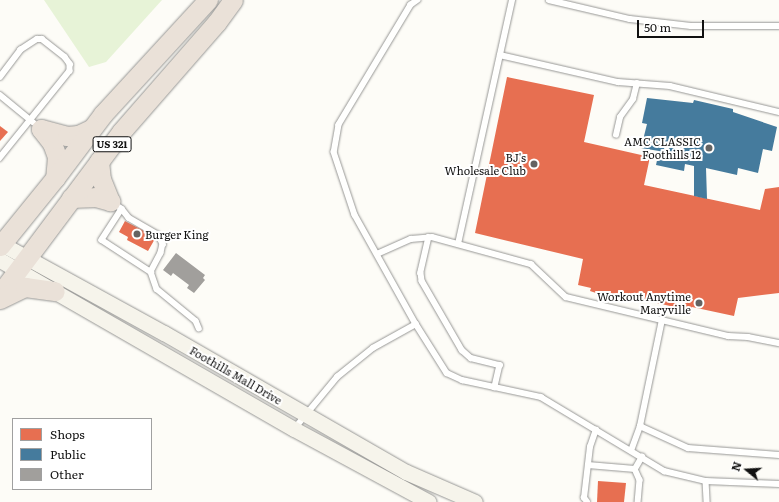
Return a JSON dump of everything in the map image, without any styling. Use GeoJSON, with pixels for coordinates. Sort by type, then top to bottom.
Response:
{"type":"FeatureCollection","features":[{"type":"Feature","properties":{"kind":"highway","name":"US 321"},"geometry":{"type":"LineString","coordinates":[[0,248],[91,129],[208,0]]}},
{"type":"Feature","properties":{"kind":"highway","name":"US 321"},"geometry":{"type":"LineString","coordinates":[[0,294],[99,161],[234,0]]}},
{"type":"Feature","properties":{"kind":"highway"},"geometry":{"type":"LineString","coordinates":[[36,124],[67,136],[78,135],[91,129]]}},
{"type":"Feature","properties":{"kind":"highway"},"geometry":{"type":"LineString","coordinates":[[36,124],[52,143],[57,157],[55,178]]}},
{"type":"Feature","properties":{"kind":"highway"},"geometry":{"type":"LineString","coordinates":[[99,161],[101,179],[116,205]]}},
{"type":"Feature","properties":{"kind":"highway"},"geometry":{"type":"LineString","coordinates":[[71,198],[96,197],[116,205]]}},
{"type":"Feature","properties":{"kind":"highway"},"geometry":{"type":"LineString","coordinates":[[0,299],[25,287],[55,291]]}},
{"type":"Feature","properties":{"kind":"main road","name":"Foothills Mall Drive"},"geometry":{"type":"LineString","coordinates":[[0,248],[55,291],[294,429],[429,502]]}},
{"type":"Feature","properties":{"kind":"main road","name":"Foothills Mall Drive"},"geometry":{"type":"LineString","coordinates":[[21,264],[164,333],[406,472],[475,502]]}},
{"type":"Feature","properties":{"kind":"lane"},"geometry":{"type":"LineString","coordinates":[[418,0],[411,5],[339,124],[334,152],[355,215],[416,324],[448,373],[462,380],[541,397],[664,471],[706,481],[779,484]]}},
{"type":"Feature","properties":{"kind":"lane"},"geometry":{"type":"LineString","coordinates":[[458,244],[512,0]]}},
{"type":"Feature","properties":{"kind":"lane"},"geometry":{"type":"LineString","coordinates":[[549,0],[630,19],[691,26],[779,26]]}},
{"type":"Feature","properties":{"kind":"lane"},"geometry":{"type":"LineString","coordinates":[[0,77],[20,50],[32,40],[42,39],[66,57],[70,71],[36,124],[0,158]]}},
{"type":"Feature","properties":{"kind":"lane"},"geometry":{"type":"LineString","coordinates":[[500,55],[618,82],[670,86],[779,112]]}},
{"type":"Feature","properties":{"kind":"lane"},"geometry":{"type":"LineString","coordinates":[[616,135],[620,117],[633,99],[637,83]]}},
{"type":"Feature","properties":{"kind":"lane"},"geometry":{"type":"LineString","coordinates":[[0,95],[36,124]]}},
{"type":"Feature","properties":{"kind":"lane"},"geometry":{"type":"LineString","coordinates":[[151,272],[161,253],[162,244],[160,238],[157,234],[129,218],[116,205],[102,240],[151,272],[157,289],[196,321],[199,328]]}},
{"type":"Feature","properties":{"kind":"lane"},"geometry":{"type":"LineString","coordinates":[[377,254],[411,239],[429,237],[531,264],[566,297],[728,336],[748,336],[779,343]]}},
{"type":"Feature","properties":{"kind":"lane"},"geometry":{"type":"LineString","coordinates":[[429,237],[421,273],[422,281],[462,350],[471,358],[500,365],[495,387]]}},
{"type":"Feature","properties":{"kind":"lane"},"geometry":{"type":"LineString","coordinates":[[631,451],[640,426],[662,320]]}},
{"type":"Feature","properties":{"kind":"lane"},"geometry":{"type":"LineString","coordinates":[[294,429],[304,414],[337,377],[367,352],[416,324]]}},
{"type":"Feature","properties":{"kind":"lane"},"geometry":{"type":"LineString","coordinates":[[640,426],[688,448],[779,454]]}},
{"type":"Feature","properties":{"kind":"lane"},"geometry":{"type":"LineString","coordinates":[[587,502],[584,498],[588,465],[596,430]]}},
{"type":"Feature","properties":{"kind":"lane"},"geometry":{"type":"LineString","coordinates":[[635,469],[642,457]]}},
{"type":"Feature","properties":{"kind":"lane"},"geometry":{"type":"LineString","coordinates":[[588,465],[635,469]]}},
{"type":"Feature","properties":{"kind":"lane"},"geometry":{"type":"LineString","coordinates":[[635,469],[640,480],[638,502]]}},
{"type":"Feature","properties":{"kind":"lane"},"geometry":{"type":"LineString","coordinates":[[706,481],[707,502]]}},
{"type":"Feature","properties":{"kind":"green space"},"geometry":{"type":"Polygon","coordinates":[[[44,0],[162,0],[106,62],[89,67],[44,0]]]}},
{"type":"Feature","properties":{"kind":"building: Shops"},"geometry":{"type":"Polygon","coordinates":[[[507,77],[594,95],[584,142],[650,157],[644,185],[760,210],[765,189],[779,187],[779,293],[738,298],[734,316],[692,307],[692,311],[622,295],[621,298],[615,297],[615,299],[596,295],[596,293],[590,291],[591,288],[578,285],[583,259],[475,233],[507,77]]]}},
{"type":"Feature","properties":{"kind":"building: Shops"},"geometry":{"type":"Polygon","coordinates":[[[0,126],[8,132],[0,141],[0,126]]]}},
{"type":"Feature","properties":{"kind":"building: Shops","name":"Burger King"},"geometry":{"type":"Polygon","coordinates":[[[125,221],[156,237],[148,251],[127,240],[128,237],[119,232],[125,221]]]}},
{"type":"Feature","properties":{"kind":"building: Shops"},"geometry":{"type":"Polygon","coordinates":[[[598,481],[626,483],[624,502],[597,502],[598,481]]]}},
{"type":"Feature","properties":{"kind":"building: Public","name":"AMC CLASSIC Foothills 12"},"geometry":{"type":"Polygon","coordinates":[[[647,98],[693,103],[694,100],[733,109],[733,112],[777,127],[772,151],[763,149],[758,173],[738,168],[737,175],[706,168],[707,199],[694,196],[694,166],[685,164],[684,171],[656,165],[659,151],[641,148],[647,124],[642,123],[647,98]]]}},
{"type":"Feature","properties":{"kind":"building: Other"},"geometry":{"type":"Polygon","coordinates":[[[176,253],[205,275],[203,278],[205,280],[194,293],[187,288],[189,285],[173,273],[171,276],[163,270],[176,253]]]}},
{"type":"Feature","properties":{"kind":"place","name":"AMC CLASSIC Foothills 12"},"geometry":{"type":"Point","coordinates":[709,148]}},
{"type":"Feature","properties":{"kind":"place","name":"BJ's Wholesale Club"},"geometry":{"type":"Point","coordinates":[534,164]}},
{"type":"Feature","properties":{"kind":"place","name":"Burger King"},"geometry":{"type":"Point","coordinates":[137,234]}},
{"type":"Feature","properties":{"kind":"place","name":"Workout Anytime Maryville"},"geometry":{"type":"Point","coordinates":[699,303]}}]}
